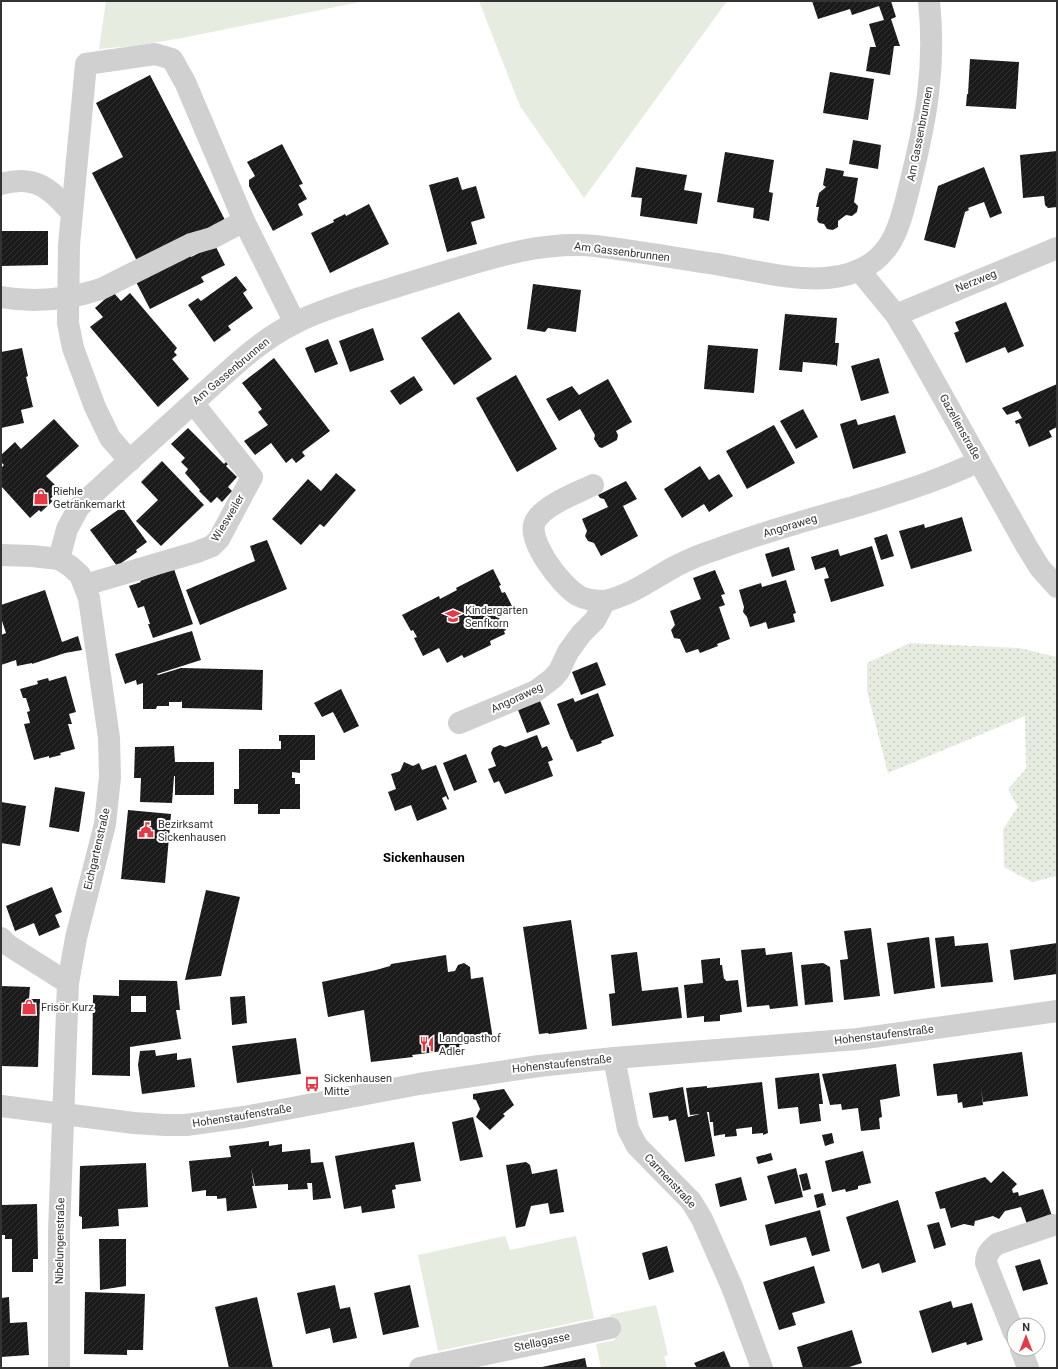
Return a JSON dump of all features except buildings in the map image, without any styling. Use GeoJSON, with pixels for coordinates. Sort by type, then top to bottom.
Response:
{"type":"FeatureCollection","features":[{"type":"Feature","properties":{"kind":"street","name":"Am Gassenbrunnen"},"geometry":{"type":"LineString","coordinates":[[59,559],[66,529],[79,506],[244,358],[277,333],[295,323],[328,309],[422,278],[498,256],[545,246],[594,246],[816,280],[840,278],[859,270],[876,260],[893,237],[908,191],[926,113],[931,78],[932,51],[929,1]]}},
{"type":"Feature","properties":{"kind":"street"},"geometry":{"type":"LineString","coordinates":[[130,461],[110,438],[92,400],[73,348],[68,323],[72,213],[86,64],[155,54],[172,59],[184,82],[244,221],[295,323]]}},
{"type":"Feature","properties":{"kind":"street"},"geometry":{"type":"LineString","coordinates":[[1,184],[11,182],[31,182],[36,184],[48,189],[72,213]]}},
{"type":"Feature","properties":{"kind":"street"},"geometry":{"type":"LineString","coordinates":[[1,297],[16,300],[68,297],[87,294],[101,289],[191,244],[212,238],[244,221]]}},
{"type":"Feature","properties":{"kind":"street","name":"Nerzweg"},"geometry":{"type":"LineString","coordinates":[[896,314],[1057,248]]}},
{"type":"Feature","properties":{"kind":"street","name":"Gazellenstraße"},"geometry":{"type":"LineString","coordinates":[[859,270],[896,314],[1027,547],[1040,568],[1057,587]]}},
{"type":"Feature","properties":{"kind":"street","name":"Wiesweiler"},"geometry":{"type":"LineString","coordinates":[[85,585],[197,552],[212,546],[219,539],[252,477],[193,403]]}},
{"type":"Feature","properties":{"kind":"street","name":"Angoraweg"},"geometry":{"type":"LineString","coordinates":[[593,485],[552,506],[542,513],[535,521],[533,531],[538,545],[565,586],[578,595],[594,601],[605,601],[619,598],[632,592],[676,566],[700,555],[805,521],[917,488],[948,476],[979,461]]}},
{"type":"Feature","properties":{"kind":"street","name":"Eichgartenstraße"},"geometry":{"type":"LineString","coordinates":[[1,555],[59,559],[80,575],[85,585],[90,605],[109,738],[110,777],[105,824],[76,938],[68,983],[66,1008],[66,1114]]}},
{"type":"Feature","properties":{"kind":"street","name":"Angoraweg"},"geometry":{"type":"LineString","coordinates":[[459,723],[536,691],[546,685],[559,671],[568,652],[581,634],[595,620],[605,601]]}},
{"type":"Feature","properties":{"kind":"street"},"geometry":{"type":"LineString","coordinates":[[1,938],[8,946],[68,983]]}},
{"type":"Feature","properties":{"kind":"street","name":"Hohenstaufenstraße"},"geometry":{"type":"LineString","coordinates":[[1,1106],[134,1123],[165,1126],[186,1126],[228,1120],[418,1084],[539,1066],[614,1058],[858,1039],[1057,1011]]}},
{"type":"Feature","properties":{"kind":"street","name":"Carmenstraße"},"geometry":{"type":"LineString","coordinates":[[614,1058],[628,1129],[637,1146],[691,1201],[702,1219],[732,1287],[762,1368]]}},
{"type":"Feature","properties":{"kind":"street","name":"Nibelungenstraße"},"geometry":{"type":"LineString","coordinates":[[59,1368],[59,1247],[66,1114]]}},
{"type":"Feature","properties":{"kind":"street"},"geometry":{"type":"LineString","coordinates":[[1008,1317],[986,1262],[986,1257],[989,1250],[996,1244],[1053,1226]]}},
{"type":"Feature","properties":{"kind":"street","name":"Stellagasse"},"geometry":{"type":"LineString","coordinates":[[420,1368],[475,1362],[610,1328]]}},
{"type":"Feature","properties":{"kind":"street"},"geometry":{"type":"LineString","coordinates":[[1024,1357],[1028,1368]]}},
{"type":"Feature","properties":{"kind":"shaded area"},"geometry":{"type":"Polygon","coordinates":[[[106,1],[365,1],[182,38],[133,46],[99,49],[106,1]]]}},
{"type":"Feature","properties":{"kind":"shaded area"},"geometry":{"type":"Polygon","coordinates":[[[479,1],[727,1],[584,198],[520,106],[479,1]]]}},
{"type":"Feature","properties":{"kind":"shaded area"},"geometry":{"type":"Polygon","coordinates":[[[910,643],[1019,648],[1057,657],[1057,876],[1032,882],[1004,867],[1003,829],[1018,807],[1008,789],[1026,769],[1025,716],[888,773],[867,691],[867,663],[910,643]]]}},
{"type":"Feature","properties":{"kind":"shaded area"},"geometry":{"type":"Polygon","coordinates":[[[505,1236],[510,1250],[576,1236],[594,1318],[656,1305],[668,1355],[664,1356],[667,1368],[601,1368],[596,1344],[615,1340],[610,1315],[438,1351],[418,1255],[505,1236]]]}},
{"type":"Feature","properties":{"kind":"place","name":"Riehle Getränkemarkt"},"geometry":{"type":"Point","coordinates":[41,497]}},
{"type":"Feature","properties":{"kind":"place","name":"Kindergarten Senfkorn"},"geometry":{"type":"Point","coordinates":[453,616]}},
{"type":"Feature","properties":{"kind":"place","name":"Bezirksamt Sickenhausen"},"geometry":{"type":"Point","coordinates":[146,830]}},
{"type":"Feature","properties":{"kind":"place","name":"Frisör Kurz"},"geometry":{"type":"Point","coordinates":[29,1007]}},
{"type":"Feature","properties":{"kind":"place","name":"Landgasthof Adler"},"geometry":{"type":"Point","coordinates":[427,1044]}},
{"type":"Feature","properties":{"kind":"place","name":"Sickenhausen Mitte"},"geometry":{"type":"Point","coordinates":[312,1084]}},
{"type":"Feature","properties":{"kind":"district","name":"Sickenhausen"},"geometry":{"type":"Point","coordinates":[424,857]}}]}
